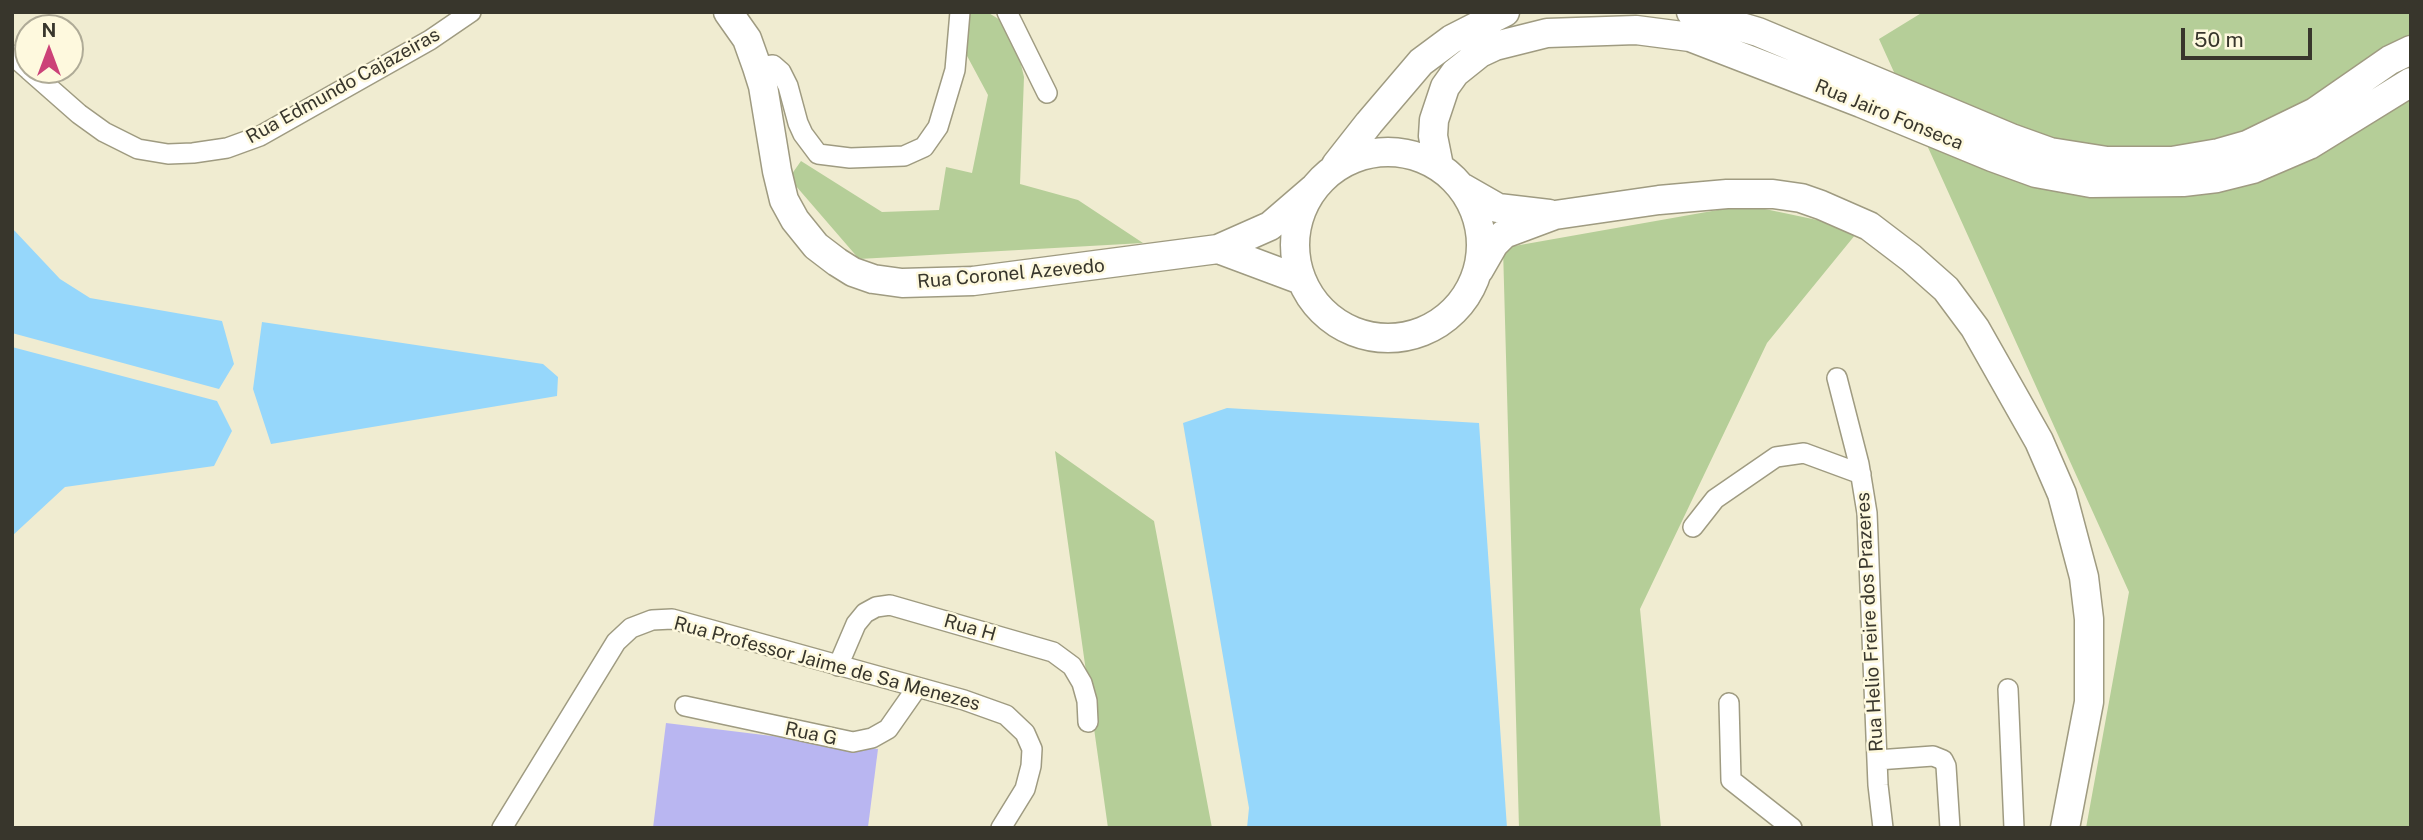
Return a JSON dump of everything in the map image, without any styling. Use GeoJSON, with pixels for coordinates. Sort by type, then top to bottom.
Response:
{"type":"FeatureCollection","features":[{"type":"Feature","properties":{"kind":"main road","name":"Rua Coronel Azevedo"},"geometry":{"type":"LineString","coordinates":[[728,12],[747,39],[763,86],[784,200],[795,220],[816,246],[853,272],[888,282],[915,284],[973,281],[1218,249]]}},
{"type":"Feature","properties":{"kind":"main road"},"geometry":{"type":"LineString","coordinates":[[1218,249],[1270,226],[1334,169],[1421,62],[1452,39],[1505,12]]}},
{"type":"Feature","properties":{"kind":"main road","name":"Rua Jairo Fonseca"},"geometry":{"type":"LineString","coordinates":[[1690,12],[1758,32],[2050,152],[2107,161],[2172,161],[2247,145],[2315,112],[2390,60],[2411,50]]}},
{"type":"Feature","properties":{"kind":"main road","name":"Rua Jairo Fonseca"},"geometry":{"type":"LineString","coordinates":[[1439,166],[1433,136],[1434,120],[1441,97],[1455,73],[1480,53],[1495,46],[1547,33],[1636,30],[1690,37],[1861,103],[2003,162],[2036,173],[2091,183],[2183,183],[2253,169],[2309,145],[2411,82]]}},
{"type":"Feature","properties":{"kind":"main road"},"geometry":{"type":"LineString","coordinates":[[1334,169],[1358,156],[1386,152],[1414,155],[1439,166],[1463,188],[1498,208],[1555,215]]}},
{"type":"Feature","properties":{"kind":"main road"},"geometry":{"type":"LineString","coordinates":[[1463,188],[1477,213],[1483,241],[1479,270]]}},
{"type":"Feature","properties":{"kind":"main road"},"geometry":{"type":"LineString","coordinates":[[1313,189],[1301,210],[1295,233],[1295,257],[1301,280],[1314,302],[1333,321],[1356,332],[1381,338],[1407,337],[1432,328],[1453,314],[1469,293],[1494,244],[1504,234],[1555,215],[1619,204],[1742,194],[1787,195],[1821,205],[1868,226],[1911,258],[1946,289],[1975,328],[2039,442],[2062,494],[2084,577],[2089,619],[2089,702],[2065,828]]}},
{"type":"Feature","properties":{"kind":"main road"},"geometry":{"type":"LineString","coordinates":[[1218,249],[1301,280]]}},
{"type":"Feature","properties":{"kind":"street","name":"Rua Edmundo Cajazeiras"},"geometry":{"type":"LineString","coordinates":[[44,84],[104,132],[138,149],[168,154],[227,148],[260,136],[430,40],[471,12]]}},
{"type":"Feature","properties":{"kind":"street"},"geometry":{"type":"LineString","coordinates":[[757,66],[773,65],[781,72],[788,86],[798,123],[818,154],[866,158],[904,156],[924,147],[939,127],[954,70],[960,12]]}},
{"type":"Feature","properties":{"kind":"street"},"geometry":{"type":"LineString","coordinates":[[1007,12],[1047,93]]}},
{"type":"Feature","properties":{"kind":"street","name":"Rua Helio Freire dos Prazeres"},"geometry":{"type":"LineString","coordinates":[[1837,378],[1861,474],[1868,528],[1877,760],[1883,828]]}},
{"type":"Feature","properties":{"kind":"street"},"geometry":{"type":"LineString","coordinates":[[1693,527],[1715,499],[1776,457],[1804,453],[1861,474]]}},
{"type":"Feature","properties":{"kind":"street","name":"Rua H"},"geometry":{"type":"LineString","coordinates":[[838,666],[856,624],[865,612],[890,605],[1053,652],[1072,666],[1082,683],[1087,701],[1088,722]]}},
{"type":"Feature","properties":{"kind":"street","name":"Rua Professor Jaime de Sa Menezes"},"geometry":{"type":"LineString","coordinates":[[502,828],[616,642],[631,628],[652,620],[671,619],[916,689],[964,700],[1006,715],[1025,733],[1032,749],[1025,789],[1001,828]]}},
{"type":"Feature","properties":{"kind":"street","name":"Rua G"},"geometry":{"type":"LineString","coordinates":[[685,706],[853,742],[872,738],[888,729],[916,689]]}},
{"type":"Feature","properties":{"kind":"street"},"geometry":{"type":"LineString","coordinates":[[2008,689],[2014,828]]}},
{"type":"Feature","properties":{"kind":"street"},"geometry":{"type":"LineString","coordinates":[[1729,703],[1731,780],[1792,828]]}},
{"type":"Feature","properties":{"kind":"street"},"geometry":{"type":"LineString","coordinates":[[1877,760],[1933,756],[1943,760],[1947,778],[1950,828]]}},
{"type":"Feature","properties":{"kind":"green space"},"geometry":{"type":"Polygon","coordinates":[[[968,12],[987,12],[1012,27],[1024,77],[1020,184],[1078,200],[1143,243],[859,259],[789,178],[801,161],[882,212],[939,210],[946,167],[972,173],[988,95],[966,54],[968,12]]]}},
{"type":"Feature","properties":{"kind":"green space"},"geometry":{"type":"Polygon","coordinates":[[[1923,12],[2411,12],[2411,828],[2086,828],[2129,592],[1879,39],[1923,12]]]}},
{"type":"Feature","properties":{"kind":"green space"},"geometry":{"type":"Polygon","coordinates":[[[1746,205],[1860,229],[1767,343],[1640,609],[1661,828],[1519,828],[1503,248],[1746,205]]]}},
{"type":"Feature","properties":{"kind":"green space"},"geometry":{"type":"Polygon","coordinates":[[[1055,451],[1154,521],[1212,828],[1108,828],[1055,451]]]}},
{"type":"Feature","properties":{"kind":"water"},"geometry":{"type":"Polygon","coordinates":[[[12,228],[60,279],[90,298],[222,321],[234,364],[219,389],[12,333],[12,228]]]}},
{"type":"Feature","properties":{"kind":"water"},"geometry":{"type":"Polygon","coordinates":[[[262,322],[543,364],[558,377],[557,396],[271,444],[253,389],[262,322]]]}},
{"type":"Feature","properties":{"kind":"water"},"geometry":{"type":"Polygon","coordinates":[[[12,347],[217,401],[232,431],[214,466],[65,487],[12,536],[12,347]]]}},
{"type":"Feature","properties":{"kind":"water"},"geometry":{"type":"Polygon","coordinates":[[[1227,408],[1479,423],[1507,828],[1247,828],[1249,808],[1183,423],[1227,408]]]}},
{"type":"Feature","properties":{"kind":"building"},"geometry":{"type":"Polygon","coordinates":[[[666,723],[878,749],[868,827],[653,828],[666,723]]]}}]}
